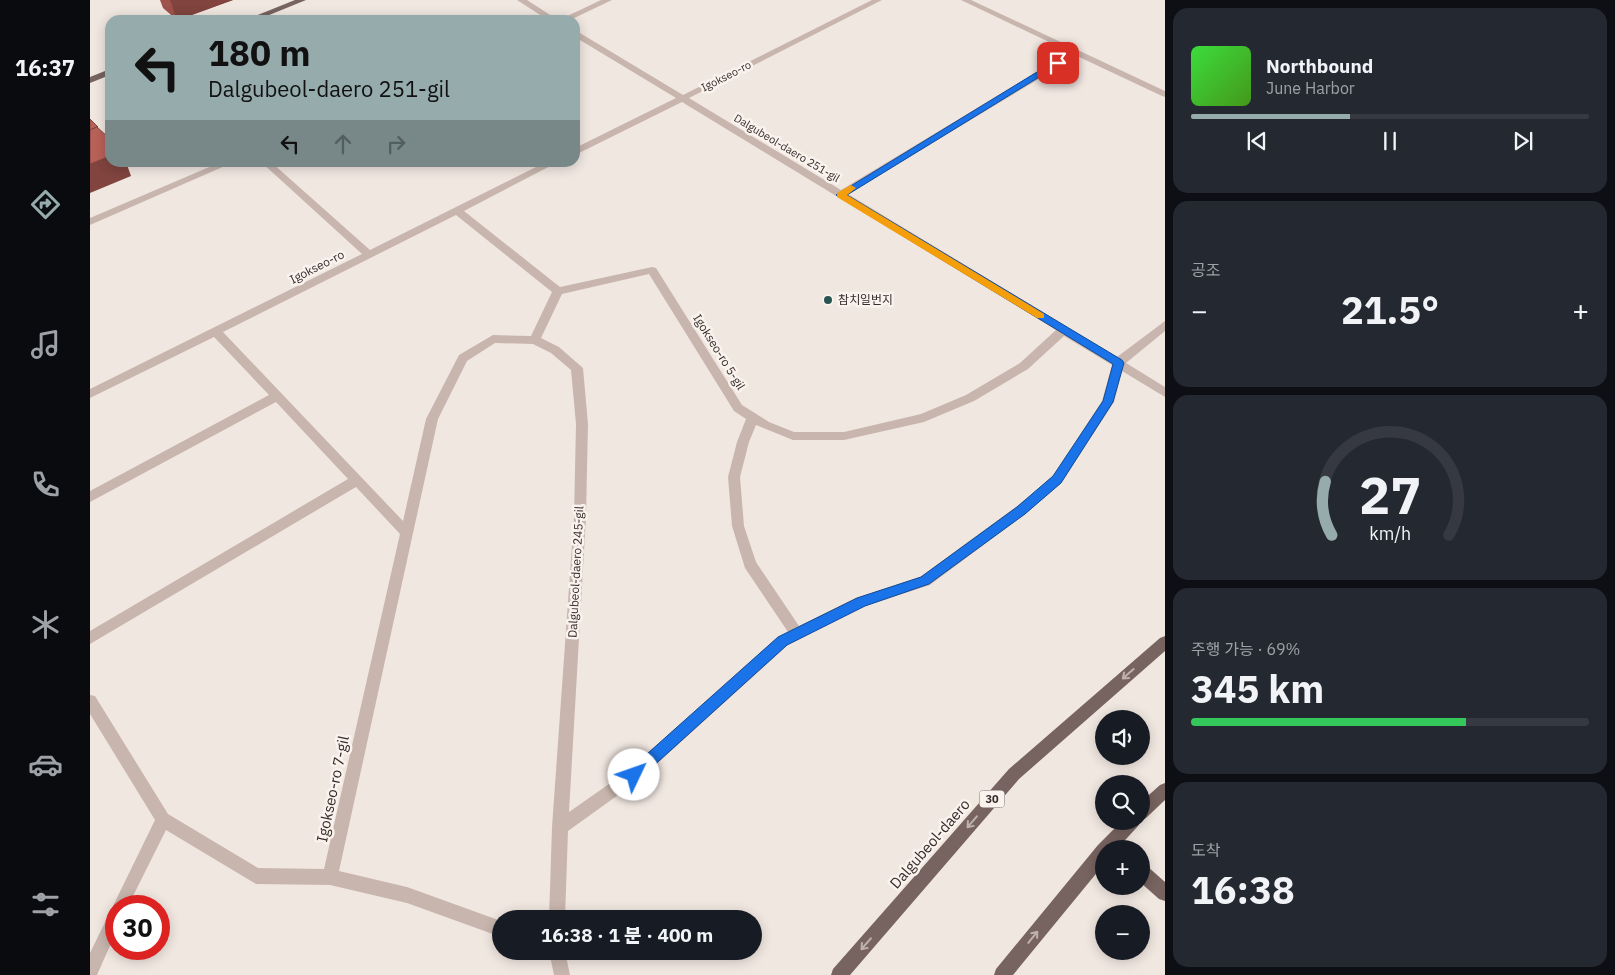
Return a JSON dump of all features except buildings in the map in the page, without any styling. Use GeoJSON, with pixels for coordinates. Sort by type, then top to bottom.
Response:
{"type":"FeatureCollection","features":[{"type":"Feature","properties":{"kind":"main road"},"geometry":{"type":"LineString","coordinates":[[262,15],[302,0]]}},
{"type":"Feature","properties":{"kind":"main road"},"geometry":{"type":"LineString","coordinates":[[90,80],[105,74]]}},
{"type":"Feature","properties":{"kind":"main road","name":"Dalgubeol-daero"},"geometry":{"type":"LineString","coordinates":[[839,975],[1014,774],[1165,642]]}},
{"type":"Feature","properties":{"kind":"main road"},"geometry":{"type":"LineString","coordinates":[[1150,804],[1165,790]]}},
{"type":"Feature","properties":{"kind":"main road"},"geometry":{"type":"LineString","coordinates":[[1115,840],[1125,830]]}},
{"type":"Feature","properties":{"kind":"main road"},"geometry":{"type":"LineString","coordinates":[[1002,975],[1095,864]]}},
{"type":"Feature","properties":{"kind":"main road"},"geometry":{"type":"LineString","coordinates":[[1150,880],[1165,893]]}},
{"type":"Feature","properties":{"kind":"street"},"geometry":{"type":"LineString","coordinates":[[521,0],[546,15]]}},
{"type":"Feature","properties":{"kind":"street"},"geometry":{"type":"LineString","coordinates":[[574,15],[608,0]]}},
{"type":"Feature","properties":{"kind":"street","name":"Igokseo-ro"},"geometry":{"type":"LineString","coordinates":[[580,149],[878,0]]}},
{"type":"Feature","properties":{"kind":"street"},"geometry":{"type":"LineString","coordinates":[[965,0],[1165,94]]}},
{"type":"Feature","properties":{"kind":"street","name":"Dalgubeol-daero 251-gil"},"geometry":{"type":"LineString","coordinates":[[580,36],[1165,393]]}},
{"type":"Feature","properties":{"kind":"street"},"geometry":{"type":"LineString","coordinates":[[840,195],[1075,53]]}},
{"type":"Feature","properties":{"kind":"street"},"geometry":{"type":"LineString","coordinates":[[90,222],[218,167]]}},
{"type":"Feature","properties":{"kind":"street"},"geometry":{"type":"LineString","coordinates":[[271,167],[369,255]]}},
{"type":"Feature","properties":{"kind":"street","name":"Igokseo-ro"},"geometry":{"type":"LineString","coordinates":[[90,394],[544,167]]}},
{"type":"Feature","properties":{"kind":"street"},"geometry":{"type":"LineString","coordinates":[[458,211],[558,291],[535,340]]}},
{"type":"Feature","properties":{"kind":"street","name":"Igokseo-ro 5-gil"},"geometry":{"type":"LineString","coordinates":[[558,291],[652,270],[738,408],[765,425],[793,436],[844,436],[924,418],[970,398],[1024,366],[1046,344],[1064,330]]}},
{"type":"Feature","properties":{"kind":"street"},"geometry":{"type":"LineString","coordinates":[[560,828],[634,775],[783,641],[861,602],[925,581],[1021,510],[1057,480],[1108,402],[1118,363],[1165,325]]}},
{"type":"Feature","properties":{"kind":"street"},"geometry":{"type":"LineString","coordinates":[[216,332],[407,533]]}},
{"type":"Feature","properties":{"kind":"street","name":"Igokseo-ro 7-gil"},"geometry":{"type":"LineString","coordinates":[[330,877],[432,418],[463,358],[493,339],[535,340]]}},
{"type":"Feature","properties":{"kind":"street","name":"Dalgubeol-daero 245-gil"},"geometry":{"type":"LineString","coordinates":[[535,340],[555,350],[577,368],[582,416],[580,517],[560,828],[557,910]]}},
{"type":"Feature","properties":{"kind":"street"},"geometry":{"type":"LineString","coordinates":[[90,497],[277,396]]}},
{"type":"Feature","properties":{"kind":"street"},"geometry":{"type":"LineString","coordinates":[[753,417],[743,442],[734,477],[738,526],[750,564],[797,634]]}},
{"type":"Feature","properties":{"kind":"street"},"geometry":{"type":"LineString","coordinates":[[90,638],[357,480]]}},
{"type":"Feature","properties":{"kind":"street"},"geometry":{"type":"LineString","coordinates":[[90,701],[163,819],[256,876],[330,877],[408,895],[492,926]]}},
{"type":"Feature","properties":{"kind":"street"},"geometry":{"type":"LineString","coordinates":[[125,895],[163,819]]}},
{"type":"Feature","properties":{"kind":"street"},"geometry":{"type":"LineString","coordinates":[[90,972],[105,939]]}},
{"type":"Feature","properties":{"kind":"street"},"geometry":{"type":"LineString","coordinates":[[559,960],[562,975]]}},
{"type":"Feature","properties":{"kind":"slow traffic"},"geometry":{"type":"LineString","coordinates":[[851,188],[840,195],[1041,316]]}},
{"type":"Feature","properties":{"kind":"place","name":"참치일번지"},"geometry":{"type":"Point","coordinates":[828,300]}},
{"type":"Feature","properties":{"kind":"route"},"geometry":{"type":"LineString","coordinates":[[634,775],[783,641],[861,602],[925,581],[1021,510],[1057,480],[1108,402],[1118,363],[840,195],[1058,63]]}}]}
